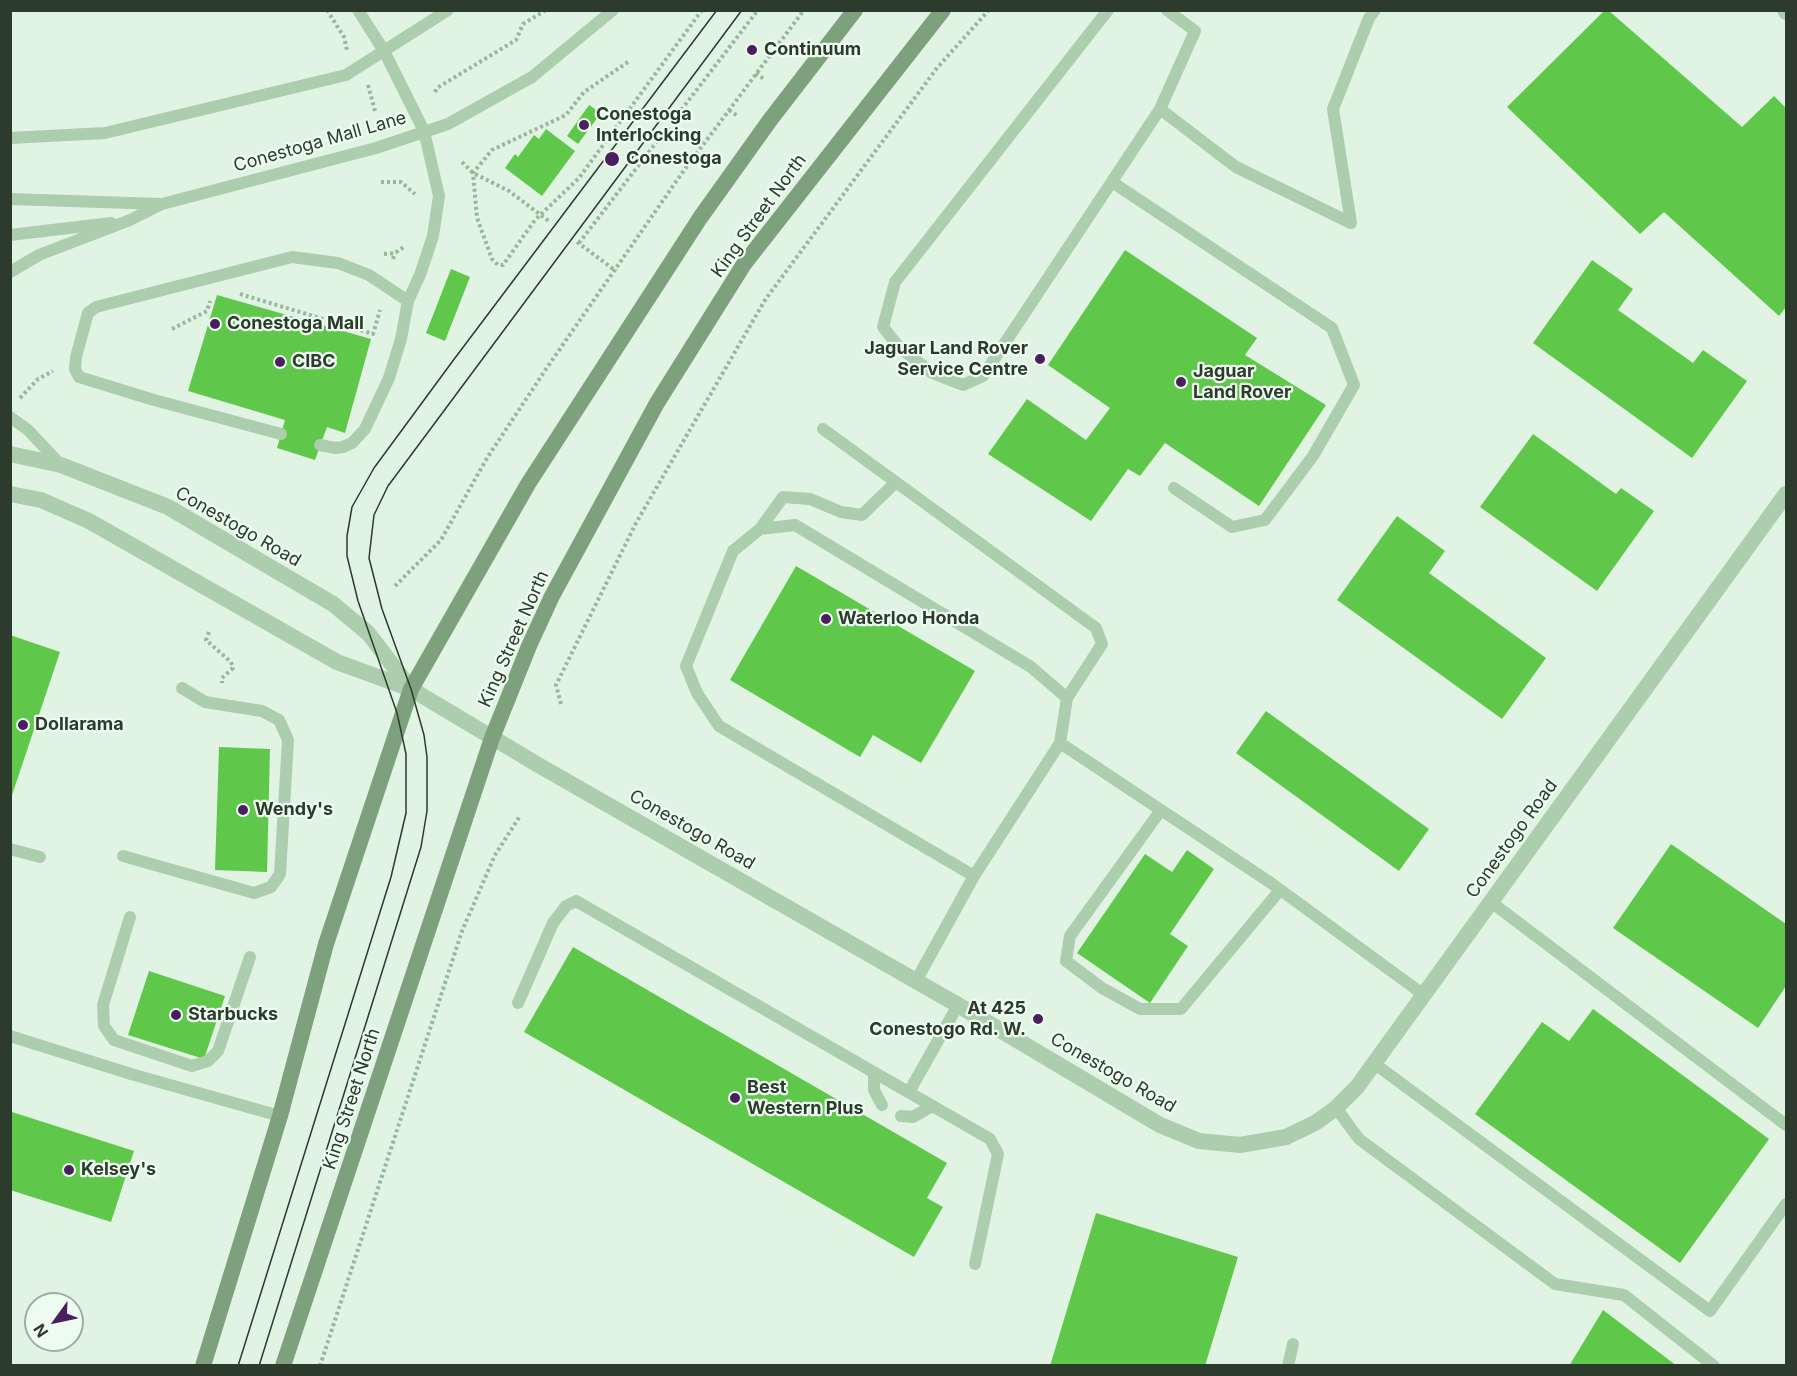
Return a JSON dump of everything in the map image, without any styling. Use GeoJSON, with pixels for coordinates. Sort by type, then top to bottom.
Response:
{"type":"FeatureCollection","features":[{"type":"Feature","properties":{"kind":"main road","name":"King Street North"},"geometry":{"type":"LineString","coordinates":[[283,1365],[492,738],[552,596],[657,403],[744,264],[943,10]]}},
{"type":"Feature","properties":{"kind":"main road"},"geometry":{"type":"LineString","coordinates":[[202,1365],[280,1116],[326,944],[411,689],[528,484],[700,218],[770,120],[853,12]]}},
{"type":"Feature","properties":{"kind":"street","name":"Conestogo Road"},"geometry":{"type":"LineString","coordinates":[[10,454],[61,465],[168,507],[333,604],[368,633],[411,689]]}},
{"type":"Feature","properties":{"kind":"street","name":"Conestogo Road"},"geometry":{"type":"LineString","coordinates":[[10,494],[41,500],[89,521],[337,662],[411,689],[492,738],[958,1005],[1160,1125],[1199,1141],[1240,1145],[1286,1137],[1315,1123],[1336,1108],[1375,1064],[1786,494]]}},
{"type":"Feature","properties":{"kind":"lane","name":"Conestoga Mall Lane"},"geometry":{"type":"LineString","coordinates":[[10,272],[39,255],[130,220],[162,204],[376,148],[424,131],[384,51],[358,10]]}},
{"type":"Feature","properties":{"kind":"lane"},"geometry":{"type":"LineString","coordinates":[[10,138],[105,133],[346,75],[448,10]]}},
{"type":"Feature","properties":{"kind":"lane"},"geometry":{"type":"LineString","coordinates":[[320,445],[335,448],[352,443],[365,429],[389,378],[401,339],[408,301],[420,275],[433,236],[439,196],[424,131],[448,124],[532,77],[612,10]]}},
{"type":"Feature","properties":{"kind":"lane"},"geometry":{"type":"LineString","coordinates":[[1108,10],[895,282],[883,327],[898,346],[932,373],[963,385],[983,376],[1160,109],[1195,32],[1167,10]]}},
{"type":"Feature","properties":{"kind":"lane"},"geometry":{"type":"LineString","coordinates":[[1160,109],[1236,167],[1351,223],[1333,109],[1369,18],[1376,10]]}},
{"type":"Feature","properties":{"kind":"lane"},"geometry":{"type":"LineString","coordinates":[[1112,182],[1332,328],[1354,385],[1313,456],[1265,520],[1232,527],[1174,488]]}},
{"type":"Feature","properties":{"kind":"lane","name":"Conestoga Mall Lane"},"geometry":{"type":"LineString","coordinates":[[10,199],[162,204]]}},
{"type":"Feature","properties":{"kind":"lane","name":"Conestoga Mall Lane"},"geometry":{"type":"LineString","coordinates":[[10,235],[130,220]]}},
{"type":"Feature","properties":{"kind":"lane"},"geometry":{"type":"LineString","coordinates":[[280,434],[79,377],[75,369],[76,357],[88,314],[96,307],[292,257],[338,263],[369,275],[408,301]]}},
{"type":"Feature","properties":{"kind":"lane"},"geometry":{"type":"LineString","coordinates":[[10,417],[28,430],[61,465]]}},
{"type":"Feature","properties":{"kind":"lane"},"geometry":{"type":"LineString","coordinates":[[823,429],[1096,628],[1102,644],[1067,698],[1060,743],[974,876],[916,981]]}},
{"type":"Feature","properties":{"kind":"lane"},"geometry":{"type":"LineString","coordinates":[[896,482],[862,515],[841,512],[810,499],[783,497],[760,529],[733,551],[686,666],[697,693],[719,726],[974,876]]}},
{"type":"Feature","properties":{"kind":"lane"},"geometry":{"type":"LineString","coordinates":[[760,529],[795,525],[1031,667],[1067,698]]}},
{"type":"Feature","properties":{"kind":"lane"},"geometry":{"type":"LineString","coordinates":[[123,856],[254,893],[271,887],[280,874],[288,740],[279,720],[262,711],[206,702],[182,688]]}},
{"type":"Feature","properties":{"kind":"lane"},"geometry":{"type":"LineString","coordinates":[[1060,743],[1280,890],[1424,995]]}},
{"type":"Feature","properties":{"kind":"lane"},"geometry":{"type":"LineString","coordinates":[[1161,810],[1070,936],[1066,961],[1102,988],[1140,1009],[1182,1009],[1280,890]]}},
{"type":"Feature","properties":{"kind":"lane"},"geometry":{"type":"LineString","coordinates":[[10,849],[40,857]]}},
{"type":"Feature","properties":{"kind":"lane"},"geometry":{"type":"LineString","coordinates":[[518,1003],[553,923],[566,906],[576,901],[990,1139],[998,1154],[975,1264]]}},
{"type":"Feature","properties":{"kind":"lane"},"geometry":{"type":"LineString","coordinates":[[1491,902],[1786,1125]]}},
{"type":"Feature","properties":{"kind":"lane"},"geometry":{"type":"LineString","coordinates":[[130,917],[103,1005],[104,1026],[114,1040],[125,1044],[192,1066],[208,1061],[218,1051],[249,957]]}},
{"type":"Feature","properties":{"kind":"lane"},"geometry":{"type":"LineString","coordinates":[[909,1092],[958,1005]]}},
{"type":"Feature","properties":{"kind":"lane"},"geometry":{"type":"LineString","coordinates":[[10,1036],[131,1074],[280,1116]]}},
{"type":"Feature","properties":{"kind":"lane"},"geometry":{"type":"LineString","coordinates":[[1375,1064],[1710,1311],[1786,1204]]}},
{"type":"Feature","properties":{"kind":"lane"},"geometry":{"type":"LineString","coordinates":[[874,1072],[874,1090],[882,1105]]}},
{"type":"Feature","properties":{"kind":"lane"},"geometry":{"type":"LineString","coordinates":[[901,1116],[913,1117],[932,1106]]}},
{"type":"Feature","properties":{"kind":"lane"},"geometry":{"type":"LineString","coordinates":[[1336,1108],[1359,1139],[1555,1284],[1624,1295],[1714,1365]]}},
{"type":"Feature","properties":{"kind":"lane"},"geometry":{"type":"LineString","coordinates":[[1288,1365],[1293,1344]]}},
{"type":"Feature","properties":{"kind":"path"},"geometry":{"type":"LineString","coordinates":[[327,10],[344,37],[348,51]]}},
{"type":"Feature","properties":{"kind":"path"},"geometry":{"type":"LineString","coordinates":[[435,92],[437,88],[516,40],[523,24],[546,10]]}},
{"type":"Feature","properties":{"kind":"path"},"geometry":{"type":"LineString","coordinates":[[628,62],[584,92],[566,116],[492,150],[473,173],[477,218],[492,259],[498,265],[503,264],[541,215],[579,178],[702,10]]}},
{"type":"Feature","properties":{"kind":"path"},"geometry":{"type":"LineString","coordinates":[[615,271],[578,242],[758,10]]}},
{"type":"Feature","properties":{"kind":"path"},"geometry":{"type":"LineString","coordinates":[[395,586],[402,576],[426,558],[441,540],[487,458],[546,369],[729,110],[804,10]]}},
{"type":"Feature","properties":{"kind":"path"},"geometry":{"type":"LineString","coordinates":[[561,704],[556,685],[636,523],[765,300],[937,68],[989,10]]}},
{"type":"Feature","properties":{"kind":"path"},"geometry":{"type":"LineString","coordinates":[[756,73],[765,80]]}},
{"type":"Feature","properties":{"kind":"path"},"geometry":{"type":"LineString","coordinates":[[368,84],[375,111]]}},
{"type":"Feature","properties":{"kind":"path"},"geometry":{"type":"LineString","coordinates":[[729,110],[738,116]]}},
{"type":"Feature","properties":{"kind":"path"},"geometry":{"type":"LineString","coordinates":[[462,162],[473,173],[509,191],[550,222]]}},
{"type":"Feature","properties":{"kind":"path"},"geometry":{"type":"LineString","coordinates":[[381,182],[402,180],[418,200]]}},
{"type":"Feature","properties":{"kind":"path"},"geometry":{"type":"LineString","coordinates":[[393,259],[395,253],[408,241]]}},
{"type":"Feature","properties":{"kind":"path"},"geometry":{"type":"LineString","coordinates":[[384,254],[395,253]]}},
{"type":"Feature","properties":{"kind":"path"},"geometry":{"type":"LineString","coordinates":[[238,293],[373,334],[382,304]]}},
{"type":"Feature","properties":{"kind":"path"},"geometry":{"type":"LineString","coordinates":[[172,329],[207,311],[212,294]]}},
{"type":"Feature","properties":{"kind":"path"},"geometry":{"type":"LineString","coordinates":[[15,403],[44,376]]}},
{"type":"Feature","properties":{"kind":"path"},"geometry":{"type":"LineString","coordinates":[[209,632],[206,640],[231,662],[233,668],[222,678],[222,687]]}},
{"type":"Feature","properties":{"kind":"path"},"geometry":{"type":"LineString","coordinates":[[320,1365],[462,931],[495,855],[520,816]]}},
{"type":"Feature","properties":{"kind":"building"},"geometry":{"type":"Polygon","coordinates":[[[1605,10],[1608,10],[1742,127],[1774,96],[1786,108],[1786,307],[1779,316],[1664,212],[1640,234],[1507,107],[1605,10]]]}},
{"type":"Feature","properties":{"kind":"building","name":"Conestoga Interlocking"},"geometry":{"type":"Polygon","coordinates":[[[589,105],[601,113],[578,144],[567,136],[589,105]]]}},
{"type":"Feature","properties":{"kind":"building"},"geometry":{"type":"Polygon","coordinates":[[[546,129],[575,151],[542,196],[505,168],[515,154],[518,157],[534,135],[539,139],[546,129]]]}},
{"type":"Feature","properties":{"kind":"building","name":"Jaguar Land Rover"},"geometry":{"type":"Polygon","coordinates":[[[1125,250],[1257,338],[1245,355],[1326,405],[1259,506],[1165,443],[1140,476],[1128,469],[1091,521],[988,454],[1027,399],[1086,440],[1110,408],[1048,365],[1125,250]]]}},
{"type":"Feature","properties":{"kind":"building"},"geometry":{"type":"Polygon","coordinates":[[[1592,260],[1633,289],[1618,310],[1693,363],[1703,350],[1747,381],[1692,458],[1533,343],[1592,260]]]}},
{"type":"Feature","properties":{"kind":"building"},"geometry":{"type":"Polygon","coordinates":[[[451,269],[470,277],[445,341],[426,333],[451,269]]]}},
{"type":"Feature","properties":{"kind":"building","name":"CIBC"},"geometry":{"type":"Polygon","coordinates":[[[217,295],[371,339],[345,433],[327,427],[315,460],[277,448],[285,420],[188,391],[217,295]]]}},
{"type":"Feature","properties":{"kind":"building"},"geometry":{"type":"Polygon","coordinates":[[[1533,434],[1616,494],[1621,488],[1654,511],[1597,591],[1480,507],[1533,434]]]}},
{"type":"Feature","properties":{"kind":"building"},"geometry":{"type":"Polygon","coordinates":[[[1397,516],[1445,551],[1429,573],[1546,658],[1502,719],[1337,600],[1397,516]]]}},
{"type":"Feature","properties":{"kind":"building","name":"Waterloo Honda"},"geometry":{"type":"Polygon","coordinates":[[[796,566],[975,671],[921,763],[873,735],[860,757],[730,680],[796,566]]]}},
{"type":"Feature","properties":{"kind":"building","name":"Dollarama"},"geometry":{"type":"Polygon","coordinates":[[[10,635],[60,652],[11,798],[10,798],[10,635]]]}},
{"type":"Feature","properties":{"kind":"building"},"geometry":{"type":"Polygon","coordinates":[[[1266,711],[1429,829],[1399,871],[1236,753],[1266,711]]]}},
{"type":"Feature","properties":{"kind":"building","name":"Wendy's"},"geometry":{"type":"Polygon","coordinates":[[[219,747],[270,749],[267,872],[215,870],[219,747]]]}},
{"type":"Feature","properties":{"kind":"building"},"geometry":{"type":"Polygon","coordinates":[[[1671,844],[1786,924],[1786,986],[1758,1028],[1613,928],[1671,844]]]}},
{"type":"Feature","properties":{"kind":"building"},"geometry":{"type":"Polygon","coordinates":[[[1187,850],[1214,869],[1170,934],[1188,946],[1150,1003],[1077,953],[1145,854],[1172,872],[1187,850]]]}},
{"type":"Feature","properties":{"kind":"building","name":"Best Western Plus"},"geometry":{"type":"Polygon","coordinates":[[[573,947],[947,1163],[927,1198],[943,1207],[914,1257],[524,1032],[573,947]]]}},
{"type":"Feature","properties":{"kind":"building","name":"Starbucks"},"geometry":{"type":"Polygon","coordinates":[[[149,971],[225,996],[204,1059],[128,1035],[149,971]]]}},
{"type":"Feature","properties":{"kind":"building"},"geometry":{"type":"Polygon","coordinates":[[[1593,1009],[1769,1139],[1680,1263],[1475,1114],[1542,1022],[1569,1041],[1593,1009]]]}},
{"type":"Feature","properties":{"kind":"building","name":"Kelsey's"},"geometry":{"type":"Polygon","coordinates":[[[12,1112],[134,1151],[111,1222],[10,1190],[12,1112]]]}},
{"type":"Feature","properties":{"kind":"building"},"geometry":{"type":"Polygon","coordinates":[[[1096,1213],[1238,1257],[1205,1366],[1050,1366],[1096,1213]]]}},
{"type":"Feature","properties":{"kind":"building"},"geometry":{"type":"Polygon","coordinates":[[[1603,1310],[1677,1366],[1569,1366],[1603,1310]]]}},
{"type":"Feature","properties":{"kind":"tram line"},"geometry":{"type":"LineString","coordinates":[[238,1366],[391,877],[406,813],[406,754],[397,713],[358,601],[347,556],[347,536],[352,507],[374,468],[717,10]]}},
{"type":"Feature","properties":{"kind":"tram line"},"geometry":{"type":"LineString","coordinates":[[259,1366],[421,847],[427,811],[427,757],[424,735],[411,689],[382,609],[369,558],[374,515],[388,486],[742,10]]}},
{"type":"Feature","properties":{"kind":"place","name":"Continuum"},"geometry":{"type":"Point","coordinates":[752,50]}},
{"type":"Feature","properties":{"kind":"place","name":"Conestoga Interlocking"},"geometry":{"type":"Point","coordinates":[584,125]}},
{"type":"Feature","properties":{"kind":"place","name":"Conestoga"},"geometry":{"type":"Point","coordinates":[612,159]}},
{"type":"Feature","properties":{"kind":"place","name":"Conestoga Mall"},"geometry":{"type":"Point","coordinates":[215,324]}},
{"type":"Feature","properties":{"kind":"place","name":"Jaguar Land Rover Service Centre"},"geometry":{"type":"Point","coordinates":[1040,359]}},
{"type":"Feature","properties":{"kind":"place","name":"CIBC"},"geometry":{"type":"Point","coordinates":[280,362]}},
{"type":"Feature","properties":{"kind":"place","name":"Jaguar Land Rover"},"geometry":{"type":"Point","coordinates":[1181,382]}},
{"type":"Feature","properties":{"kind":"place","name":"Waterloo Honda"},"geometry":{"type":"Point","coordinates":[826,619]}},
{"type":"Feature","properties":{"kind":"place","name":"Dollarama"},"geometry":{"type":"Point","coordinates":[23,725]}},
{"type":"Feature","properties":{"kind":"place","name":"Wendy's"},"geometry":{"type":"Point","coordinates":[243,810]}},
{"type":"Feature","properties":{"kind":"place","name":"Starbucks"},"geometry":{"type":"Point","coordinates":[176,1015]}},
{"type":"Feature","properties":{"kind":"place","name":"At 425 Conestogo Rd. W."},"geometry":{"type":"Point","coordinates":[1038,1019]}},
{"type":"Feature","properties":{"kind":"place","name":"Best Western Plus"},"geometry":{"type":"Point","coordinates":[735,1098]}},
{"type":"Feature","properties":{"kind":"place","name":"Kelsey's"},"geometry":{"type":"Point","coordinates":[69,1170]}}]}
